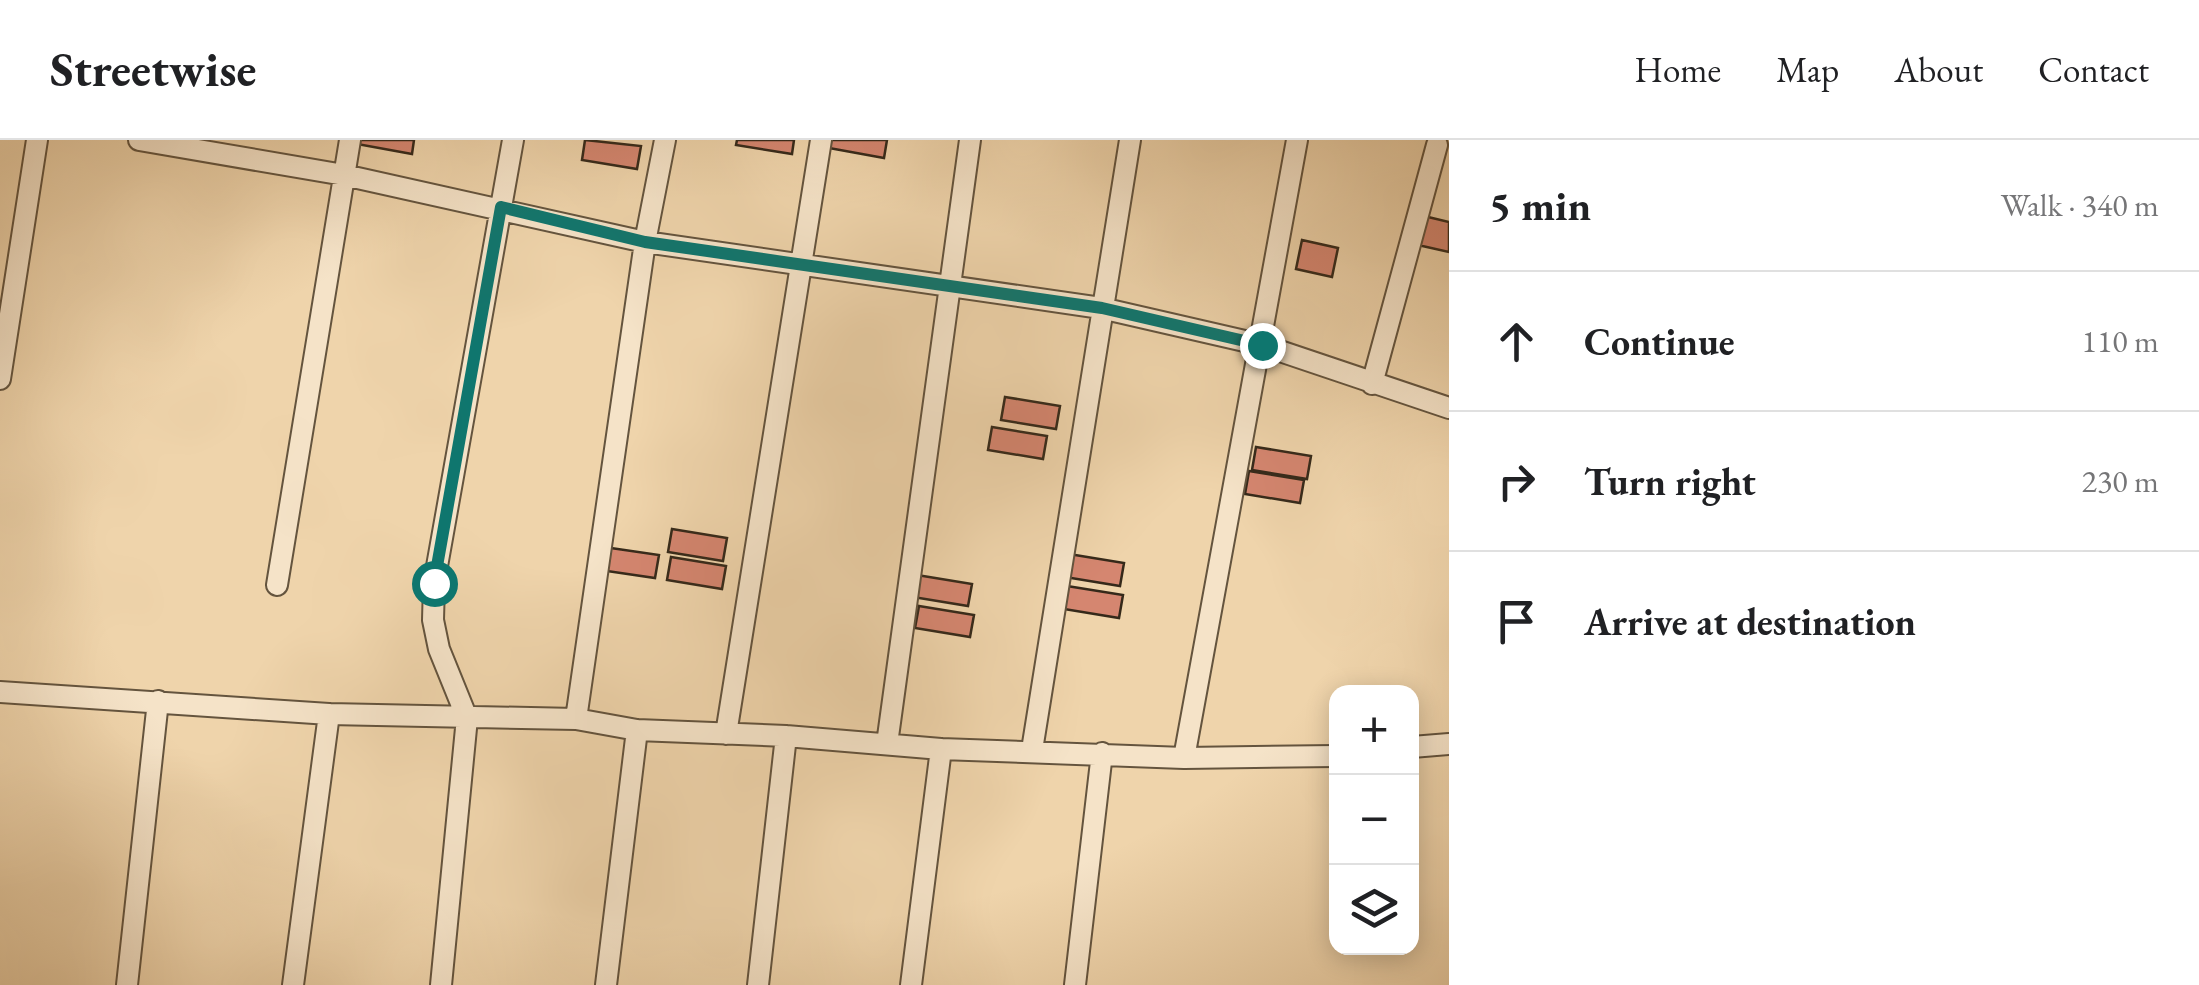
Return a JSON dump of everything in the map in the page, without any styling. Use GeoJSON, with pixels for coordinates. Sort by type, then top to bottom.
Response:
{"type":"FeatureCollection","features":[{"type":"Feature","properties":{"kind":"street"},"geometry":{"type":"LineString","coordinates":[[0,380],[37,140]]}},
{"type":"Feature","properties":{"kind":"street"},"geometry":{"type":"LineString","coordinates":[[138,140],[344,175],[645,242],[1102,308],[1262,345],[1449,408]]}},
{"type":"Feature","properties":{"kind":"street"},"geometry":{"type":"LineString","coordinates":[[277,585],[350,140]]}},
{"type":"Feature","properties":{"kind":"street"},"geometry":{"type":"LineString","coordinates":[[441,985],[467,718],[439,649],[433,620],[434,583],[513,140]]}},
{"type":"Feature","properties":{"kind":"street"},"geometry":{"type":"LineString","coordinates":[[576,719],[645,242],[665,140]]}},
{"type":"Feature","properties":{"kind":"street"},"geometry":{"type":"LineString","coordinates":[[726,734],[821,140]]}},
{"type":"Feature","properties":{"kind":"street"},"geometry":{"type":"LineString","coordinates":[[886,744],[970,140]]}},
{"type":"Feature","properties":{"kind":"street"},"geometry":{"type":"LineString","coordinates":[[1032,750],[1130,140]]}},
{"type":"Feature","properties":{"kind":"street"},"geometry":{"type":"LineString","coordinates":[[1184,758],[1297,140]]}},
{"type":"Feature","properties":{"kind":"street"},"geometry":{"type":"LineString","coordinates":[[1372,384],[1436,145]]}},
{"type":"Feature","properties":{"kind":"street"},"geometry":{"type":"LineString","coordinates":[[0,692],[329,714],[576,719],[637,730],[786,736],[941,749],[1184,758],[1329,756]]}},
{"type":"Feature","properties":{"kind":"street"},"geometry":{"type":"LineString","coordinates":[[127,985],[158,701]]}},
{"type":"Feature","properties":{"kind":"street"},"geometry":{"type":"LineString","coordinates":[[293,985],[329,714]]}},
{"type":"Feature","properties":{"kind":"street"},"geometry":{"type":"LineString","coordinates":[[606,985],[637,730]]}},
{"type":"Feature","properties":{"kind":"street"},"geometry":{"type":"LineString","coordinates":[[758,985],[786,736]]}},
{"type":"Feature","properties":{"kind":"street"},"geometry":{"type":"LineString","coordinates":[[1419,746],[1449,744]]}},
{"type":"Feature","properties":{"kind":"street"},"geometry":{"type":"LineString","coordinates":[[912,985],[941,749]]}},
{"type":"Feature","properties":{"kind":"street"},"geometry":{"type":"LineString","coordinates":[[1075,985],[1102,754]]}},
{"type":"Feature","properties":{"kind":"building"},"geometry":{"type":"Polygon","coordinates":[[[357,140],[414,140],[412,154],[357,144],[357,140]]]}},
{"type":"Feature","properties":{"kind":"building"},"geometry":{"type":"Polygon","coordinates":[[[585,140],[641,146],[637,169],[582,160],[585,140]]]}},
{"type":"Feature","properties":{"kind":"building"},"geometry":{"type":"Polygon","coordinates":[[[737,140],[794,140],[792,154],[736,145],[737,140]]]}},
{"type":"Feature","properties":{"kind":"building"},"geometry":{"type":"Polygon","coordinates":[[[830,140],[887,140],[884,158],[829,148],[830,140]]]}},
{"type":"Feature","properties":{"kind":"building"},"geometry":{"type":"Polygon","coordinates":[[[1424,216],[1449,222],[1449,252],[1418,245],[1424,216]]]}},
{"type":"Feature","properties":{"kind":"building"},"geometry":{"type":"Polygon","coordinates":[[[1302,240],[1338,248],[1332,277],[1296,269],[1302,240]]]}},
{"type":"Feature","properties":{"kind":"building"},"geometry":{"type":"Polygon","coordinates":[[[1005,397],[1060,406],[1056,429],[1001,420],[1005,397]]]}},
{"type":"Feature","properties":{"kind":"building"},"geometry":{"type":"Polygon","coordinates":[[[992,427],[1047,436],[1043,459],[988,450],[992,427]]]}},
{"type":"Feature","properties":{"kind":"building"},"geometry":{"type":"Polygon","coordinates":[[[1256,447],[1311,456],[1307,479],[1252,470],[1256,447]]]}},
{"type":"Feature","properties":{"kind":"building"},"geometry":{"type":"Polygon","coordinates":[[[1249,471],[1304,480],[1300,503],[1245,494],[1249,471]]]}},
{"type":"Feature","properties":{"kind":"building"},"geometry":{"type":"Polygon","coordinates":[[[672,529],[727,538],[723,561],[668,552],[672,529]]]}},
{"type":"Feature","properties":{"kind":"building"},"geometry":{"type":"Polygon","coordinates":[[[604,547],[659,555],[655,578],[600,570],[604,547]]]}},
{"type":"Feature","properties":{"kind":"building"},"geometry":{"type":"Polygon","coordinates":[[[1069,554],[1124,563],[1120,586],[1065,577],[1069,554]]]}},
{"type":"Feature","properties":{"kind":"building"},"geometry":{"type":"Polygon","coordinates":[[[671,557],[726,566],[722,589],[667,580],[671,557]]]}},
{"type":"Feature","properties":{"kind":"building"},"geometry":{"type":"Polygon","coordinates":[[[917,575],[972,584],[968,606],[913,597],[917,575]]]}},
{"type":"Feature","properties":{"kind":"building"},"geometry":{"type":"Polygon","coordinates":[[[1067,586],[1123,595],[1119,618],[1064,609],[1067,586]]]}},
{"type":"Feature","properties":{"kind":"building"},"geometry":{"type":"Polygon","coordinates":[[[919,606],[974,615],[970,637],[915,628],[919,606]]]}},
{"type":"Feature","properties":{"kind":"route"},"geometry":{"type":"LineString","coordinates":[[434,583],[501,207],[645,242],[1102,308],[1262,345]]}}]}
